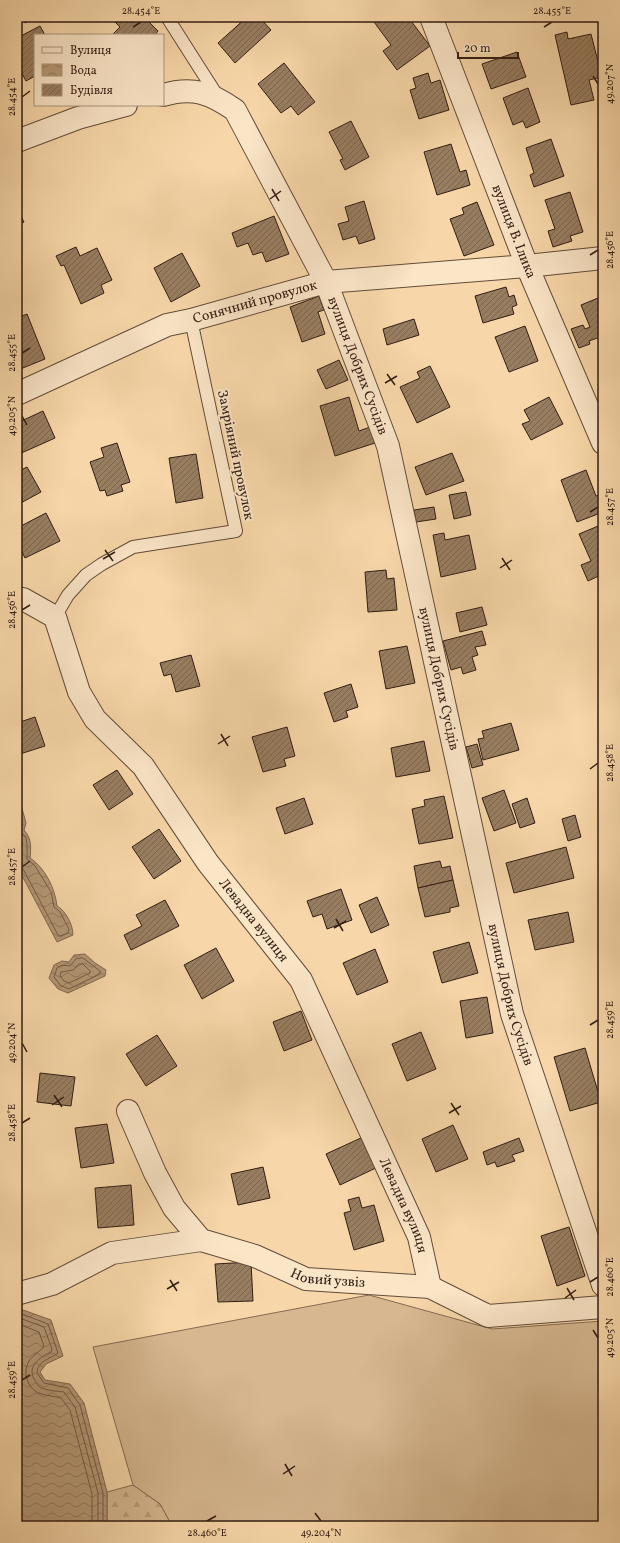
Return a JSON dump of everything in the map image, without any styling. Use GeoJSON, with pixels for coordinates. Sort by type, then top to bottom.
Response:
{"type":"FeatureCollection","features":[{"type":"Feature","properties":{"kind":"street","name":"вулиця В. Ілика"},"geometry":{"type":"LineString","coordinates":[[431,17],[527,266],[603,443]]}},
{"type":"Feature","properties":{"kind":"street","name":"вулиця Добрих Сусідів"},"geometry":{"type":"LineString","coordinates":[[164,95],[173,92],[195,91],[218,98],[235,110],[326,282],[388,446],[512,1014],[603,1285]]}},
{"type":"Feature","properties":{"kind":"street"},"geometry":{"type":"LineString","coordinates":[[17,141],[78,118],[122,106]]}},
{"type":"Feature","properties":{"kind":"street","name":"Сонячний провулок"},"geometry":{"type":"LineString","coordinates":[[17,394],[167,325],[191,320],[326,282],[527,266],[603,258]]}},
{"type":"Feature","properties":{"kind":"street"},"geometry":{"type":"LineString","coordinates":[[17,598],[23,599],[55,617]]}},
{"type":"Feature","properties":{"kind":"street","name":"Левадна вулиця"},"geometry":{"type":"LineString","coordinates":[[55,617],[79,692],[95,719],[143,766],[208,863],[301,980],[419,1237],[430,1287]]}},
{"type":"Feature","properties":{"kind":"street"},"geometry":{"type":"LineString","coordinates":[[128,1111],[155,1173],[174,1208],[201,1240]]}},
{"type":"Feature","properties":{"kind":"street"},"geometry":{"type":"LineString","coordinates":[[20,1293],[52,1284],[112,1253],[201,1240]]}},
{"type":"Feature","properties":{"kind":"street","name":"Новий узвіз"},"geometry":{"type":"LineString","coordinates":[[201,1240],[255,1256],[306,1279],[430,1287],[488,1316],[603,1306]]}},
{"type":"Feature","properties":{"kind":"lane"},"geometry":{"type":"LineString","coordinates":[[167,17],[218,98]]}},
{"type":"Feature","properties":{"kind":"lane","name":"Замріяний провулок"},"geometry":{"type":"LineString","coordinates":[[55,617],[68,595],[86,575],[102,564],[134,547],[236,531],[191,320]]}},
{"type":"Feature","properties":{"kind":"green space"},"geometry":{"type":"Polygon","coordinates":[[[369,1295],[492,1329],[603,1321],[603,1526],[172,1526],[160,1504],[133,1485],[93,1347],[369,1295]]]}},
{"type":"Feature","properties":{"kind":"green space"},"geometry":{"type":"Polygon","coordinates":[[[133,1485],[160,1504],[172,1526],[107,1526],[107,1492],[133,1485]]]}},
{"type":"Feature","properties":{"kind":"water"},"geometry":{"type":"Polygon","coordinates":[[[17,800],[20,801],[26,823],[24,830],[30,840],[30,858],[45,873],[52,886],[57,906],[66,915],[72,927],[73,935],[57,942],[17,866],[17,800]]]}},
{"type":"Feature","properties":{"kind":"water"},"geometry":{"type":"Polygon","coordinates":[[[85,954],[106,970],[105,976],[68,993],[58,989],[49,978],[54,965],[62,961],[69,962],[74,955],[85,954]]]}},
{"type":"Feature","properties":{"kind":"water"},"geometry":{"type":"Polygon","coordinates":[[[17,1310],[23,1310],[51,1320],[63,1356],[46,1364],[40,1372],[45,1380],[70,1384],[84,1403],[107,1492],[107,1526],[17,1526],[17,1310]]]}},
{"type":"Feature","properties":{"kind":"building"},"geometry":{"type":"Polygon","coordinates":[[[22,17],[36,17],[25,23],[22,17]]]}},
{"type":"Feature","properties":{"kind":"building"},"geometry":{"type":"Polygon","coordinates":[[[114,17],[144,17],[158,31],[156,34],[113,34],[120,27],[112,19],[114,17]]]}},
{"type":"Feature","properties":{"kind":"building"},"geometry":{"type":"Polygon","coordinates":[[[247,17],[259,17],[271,30],[235,63],[218,43],[247,17]]]}},
{"type":"Feature","properties":{"kind":"building"},"geometry":{"type":"Polygon","coordinates":[[[381,17],[416,17],[411,21],[430,46],[397,70],[383,51],[391,45],[374,22],[381,17]]]}},
{"type":"Feature","properties":{"kind":"building"},"geometry":{"type":"Polygon","coordinates":[[[447,17],[459,17],[448,21],[447,17]]]}},
{"type":"Feature","properties":{"kind":"building"},"geometry":{"type":"Polygon","coordinates":[[[40,26],[44,34],[34,34],[34,77],[26,81],[17,64],[17,38],[40,26]]]}},
{"type":"Feature","properties":{"kind":"building"},"geometry":{"type":"Polygon","coordinates":[[[567,32],[568,39],[591,34],[602,77],[589,80],[594,100],[571,105],[555,35],[567,32]]]}},
{"type":"Feature","properties":{"kind":"building"},"geometry":{"type":"Polygon","coordinates":[[[517,52],[526,77],[491,89],[482,64],[517,52]]]}},
{"type":"Feature","properties":{"kind":"building"},"geometry":{"type":"Polygon","coordinates":[[[284,63],[315,102],[298,115],[291,106],[281,113],[258,84],[284,63]]]}},
{"type":"Feature","properties":{"kind":"building"},"geometry":{"type":"Polygon","coordinates":[[[428,73],[431,83],[440,80],[449,110],[419,119],[410,90],[416,88],[413,78],[428,73]]]}},
{"type":"Feature","properties":{"kind":"building"},"geometry":{"type":"Polygon","coordinates":[[[528,88],[540,122],[526,128],[523,121],[513,125],[503,98],[528,88]]]}},
{"type":"Feature","properties":{"kind":"building"},"geometry":{"type":"Polygon","coordinates":[[[351,121],[369,157],[345,170],[340,160],[343,159],[329,132],[351,121]]]}},
{"type":"Feature","properties":{"kind":"building"},"geometry":{"type":"Polygon","coordinates":[[[551,139],[564,176],[534,187],[530,175],[534,173],[526,148],[551,139]]]}},
{"type":"Feature","properties":{"kind":"building"},"geometry":{"type":"Polygon","coordinates":[[[451,144],[460,172],[466,170],[470,185],[437,195],[424,152],[451,144]]]}},
{"type":"Feature","properties":{"kind":"building"},"geometry":{"type":"Polygon","coordinates":[[[570,192],[583,232],[570,236],[572,241],[553,247],[548,231],[555,229],[545,200],[570,192]]]}},
{"type":"Feature","properties":{"kind":"building"},"geometry":{"type":"Polygon","coordinates":[[[364,201],[375,239],[359,244],[356,236],[343,240],[338,224],[349,221],[345,207],[364,201]]]}},
{"type":"Feature","properties":{"kind":"building"},"geometry":{"type":"Polygon","coordinates":[[[477,202],[494,245],[464,256],[450,219],[464,214],[462,208],[477,202]]]}},
{"type":"Feature","properties":{"kind":"building"},"geometry":{"type":"Polygon","coordinates":[[[17,209],[24,222],[17,225],[17,209]]]}},
{"type":"Feature","properties":{"kind":"building"},"geometry":{"type":"Polygon","coordinates":[[[274,216],[289,254],[266,262],[262,252],[253,255],[248,243],[237,247],[232,233],[274,216]]]}},
{"type":"Feature","properties":{"kind":"building"},"geometry":{"type":"Polygon","coordinates":[[[76,247],[80,256],[97,248],[112,280],[101,285],[104,293],[81,304],[64,265],[61,266],[56,256],[76,247]]]}},
{"type":"Feature","properties":{"kind":"building"},"geometry":{"type":"Polygon","coordinates":[[[182,253],[200,286],[171,302],[154,268],[182,253]]]}},
{"type":"Feature","properties":{"kind":"building"},"geometry":{"type":"Polygon","coordinates":[[[506,287],[509,297],[514,295],[517,305],[512,307],[514,314],[483,323],[475,296],[506,287]]]}},
{"type":"Feature","properties":{"kind":"building"},"geometry":{"type":"Polygon","coordinates":[[[319,296],[324,310],[318,312],[325,334],[302,342],[290,307],[319,296]]]}},
{"type":"Feature","properties":{"kind":"building"},"geometry":{"type":"Polygon","coordinates":[[[603,296],[603,336],[589,341],[590,344],[579,348],[571,329],[583,325],[585,329],[590,327],[581,305],[603,296]]]}},
{"type":"Feature","properties":{"kind":"building"},"geometry":{"type":"Polygon","coordinates":[[[27,314],[45,359],[18,370],[17,318],[27,314]]]}},
{"type":"Feature","properties":{"kind":"building"},"geometry":{"type":"Polygon","coordinates":[[[414,319],[419,335],[387,345],[383,329],[414,319]]]}},
{"type":"Feature","properties":{"kind":"building"},"geometry":{"type":"Polygon","coordinates":[[[525,326],[538,361],[509,372],[495,337],[525,326]]]}},
{"type":"Feature","properties":{"kind":"building"},"geometry":{"type":"Polygon","coordinates":[[[603,355],[603,368],[602,369],[598,356],[603,355]]]}},
{"type":"Feature","properties":{"kind":"building"},"geometry":{"type":"Polygon","coordinates":[[[339,360],[348,380],[326,389],[317,370],[339,360]]]}},
{"type":"Feature","properties":{"kind":"building"},"geometry":{"type":"Polygon","coordinates":[[[430,366],[450,407],[417,423],[400,387],[420,378],[417,372],[430,366]]]}},
{"type":"Feature","properties":{"kind":"building"},"geometry":{"type":"Polygon","coordinates":[[[349,397],[359,431],[370,427],[375,443],[335,456],[320,406],[349,397]]]}},
{"type":"Feature","properties":{"kind":"building"},"geometry":{"type":"Polygon","coordinates":[[[549,397],[563,424],[531,440],[522,424],[530,421],[524,410],[549,397]]]}},
{"type":"Feature","properties":{"kind":"building"},"geometry":{"type":"Polygon","coordinates":[[[43,411],[55,438],[17,455],[17,423],[43,411]]]}},
{"type":"Feature","properties":{"kind":"building"},"geometry":{"type":"Polygon","coordinates":[[[117,443],[130,482],[121,485],[123,491],[107,496],[105,490],[100,491],[90,462],[104,457],[101,448],[117,443]]]}},
{"type":"Feature","properties":{"kind":"building"},"geometry":{"type":"Polygon","coordinates":[[[452,453],[464,481],[426,495],[415,467],[452,453]]]}},
{"type":"Feature","properties":{"kind":"building"},"geometry":{"type":"Polygon","coordinates":[[[196,454],[203,498],[176,503],[169,458],[196,454]]]}},
{"type":"Feature","properties":{"kind":"building"},"geometry":{"type":"Polygon","coordinates":[[[27,467],[41,492],[17,505],[17,472],[27,467]]]}},
{"type":"Feature","properties":{"kind":"building"},"geometry":{"type":"Polygon","coordinates":[[[586,470],[596,496],[603,494],[603,512],[577,522],[561,480],[586,470]]]}},
{"type":"Feature","properties":{"kind":"building"},"geometry":{"type":"Polygon","coordinates":[[[466,492],[471,515],[454,519],[449,495],[466,492]]]}},
{"type":"Feature","properties":{"kind":"building"},"geometry":{"type":"Polygon","coordinates":[[[434,507],[436,519],[416,522],[414,510],[434,507]]]}},
{"type":"Feature","properties":{"kind":"building"},"geometry":{"type":"Polygon","coordinates":[[[46,513],[60,541],[25,558],[17,542],[17,528],[46,513]]]}},
{"type":"Feature","properties":{"kind":"building"},"geometry":{"type":"Polygon","coordinates":[[[603,524],[603,574],[588,581],[581,565],[591,561],[579,534],[603,524]]]}},
{"type":"Feature","properties":{"kind":"building"},"geometry":{"type":"Polygon","coordinates":[[[444,533],[445,540],[469,535],[476,569],[441,577],[433,535],[444,533]]]}},
{"type":"Feature","properties":{"kind":"building"},"geometry":{"type":"Polygon","coordinates":[[[386,570],[387,579],[394,578],[397,610],[368,612],[365,572],[386,570]]]}},
{"type":"Feature","properties":{"kind":"building"},"geometry":{"type":"Polygon","coordinates":[[[482,607],[487,625],[460,632],[456,613],[482,607]]]}},
{"type":"Feature","properties":{"kind":"building"},"geometry":{"type":"Polygon","coordinates":[[[482,631],[486,645],[475,647],[478,655],[472,657],[476,670],[463,674],[461,667],[451,670],[443,641],[482,631]]]}},
{"type":"Feature","properties":{"kind":"building"},"geometry":{"type":"Polygon","coordinates":[[[407,646],[415,683],[386,689],[379,651],[407,646]]]}},
{"type":"Feature","properties":{"kind":"building"},"geometry":{"type":"Polygon","coordinates":[[[191,655],[200,686],[176,692],[171,674],[164,676],[160,663],[191,655]]]}},
{"type":"Feature","properties":{"kind":"building"},"geometry":{"type":"Polygon","coordinates":[[[351,684],[358,707],[346,711],[348,717],[334,722],[324,693],[351,684]]]}},
{"type":"Feature","properties":{"kind":"building"},"geometry":{"type":"Polygon","coordinates":[[[35,717],[45,746],[20,754],[17,746],[17,723],[35,717]]]}},
{"type":"Feature","properties":{"kind":"building"},"geometry":{"type":"Polygon","coordinates":[[[511,723],[519,750],[483,760],[478,739],[484,738],[482,731],[511,723]]]}},
{"type":"Feature","properties":{"kind":"building"},"geometry":{"type":"Polygon","coordinates":[[[287,727],[295,756],[284,759],[286,766],[263,772],[252,737],[287,727]]]}},
{"type":"Feature","properties":{"kind":"building"},"geometry":{"type":"Polygon","coordinates":[[[424,741],[430,771],[396,777],[391,748],[424,741]]]}},
{"type":"Feature","properties":{"kind":"building"},"geometry":{"type":"Polygon","coordinates":[[[477,744],[483,765],[472,768],[466,747],[477,744]]]}},
{"type":"Feature","properties":{"kind":"building"},"geometry":{"type":"Polygon","coordinates":[[[117,770],[133,794],[109,810],[93,785],[117,770]]]}},
{"type":"Feature","properties":{"kind":"building"},"geometry":{"type":"Polygon","coordinates":[[[504,790],[516,823],[494,831],[482,798],[504,790]]]}},
{"type":"Feature","properties":{"kind":"building"},"geometry":{"type":"Polygon","coordinates":[[[444,796],[453,838],[419,844],[412,809],[425,806],[424,800],[444,796]]]}},
{"type":"Feature","properties":{"kind":"building"},"geometry":{"type":"Polygon","coordinates":[[[304,798],[313,824],[285,834],[276,808],[304,798]]]}},
{"type":"Feature","properties":{"kind":"building"},"geometry":{"type":"Polygon","coordinates":[[[527,798],[535,823],[520,828],[512,804],[527,798]]]}},
{"type":"Feature","properties":{"kind":"building"},"geometry":{"type":"Polygon","coordinates":[[[575,815],[581,837],[568,841],[562,819],[575,815]]]}},
{"type":"Feature","properties":{"kind":"building"},"geometry":{"type":"Polygon","coordinates":[[[159,829],[181,861],[154,879],[132,847],[159,829]]]}},
{"type":"Feature","properties":{"kind":"building"},"geometry":{"type":"Polygon","coordinates":[[[566,847],[574,878],[514,893],[506,863],[566,847]]]}},
{"type":"Feature","properties":{"kind":"building"},"geometry":{"type":"Polygon","coordinates":[[[440,861],[442,868],[450,866],[453,880],[418,888],[414,866],[440,861]]]}},
{"type":"Feature","properties":{"kind":"building"},"geometry":{"type":"Polygon","coordinates":[[[453,880],[459,906],[450,908],[450,912],[425,917],[418,888],[453,880]]]}},
{"type":"Feature","properties":{"kind":"building"},"geometry":{"type":"Polygon","coordinates":[[[341,889],[352,920],[327,929],[322,914],[313,917],[307,901],[341,889]]]}},
{"type":"Feature","properties":{"kind":"building"},"geometry":{"type":"Polygon","coordinates":[[[377,897],[389,925],[371,933],[359,905],[377,897]]]}},
{"type":"Feature","properties":{"kind":"building"},"geometry":{"type":"Polygon","coordinates":[[[165,900],[179,926],[131,950],[124,935],[142,926],[136,915],[165,900]]]}},
{"type":"Feature","properties":{"kind":"building"},"geometry":{"type":"Polygon","coordinates":[[[568,912],[574,942],[535,950],[528,920],[568,912]]]}},
{"type":"Feature","properties":{"kind":"building"},"geometry":{"type":"Polygon","coordinates":[[[469,942],[478,973],[442,983],[433,952],[469,942]]]}},
{"type":"Feature","properties":{"kind":"building"},"geometry":{"type":"Polygon","coordinates":[[[216,948],[234,981],[202,999],[184,965],[216,948]]]}},
{"type":"Feature","properties":{"kind":"building"},"geometry":{"type":"Polygon","coordinates":[[[375,949],[388,982],[357,995],[343,963],[375,949]]]}},
{"type":"Feature","properties":{"kind":"building"},"geometry":{"type":"Polygon","coordinates":[[[487,997],[493,1033],[466,1038],[460,1001],[487,997]]]}},
{"type":"Feature","properties":{"kind":"building"},"geometry":{"type":"Polygon","coordinates":[[[301,1011],[312,1040],[284,1051],[273,1022],[301,1011]]]}},
{"type":"Feature","properties":{"kind":"building"},"geometry":{"type":"Polygon","coordinates":[[[421,1032],[436,1069],[407,1081],[392,1044],[421,1032]]]}},
{"type":"Feature","properties":{"kind":"building"},"geometry":{"type":"Polygon","coordinates":[[[157,1035],[177,1066],[146,1086],[126,1054],[157,1035]]]}},
{"type":"Feature","properties":{"kind":"building"},"geometry":{"type":"Polygon","coordinates":[[[585,1048],[601,1102],[570,1111],[554,1057],[585,1048]]]}},
{"type":"Feature","properties":{"kind":"building"},"geometry":{"type":"Polygon","coordinates":[[[40,1073],[75,1077],[71,1106],[37,1102],[40,1073]]]}},
{"type":"Feature","properties":{"kind":"building"},"geometry":{"type":"Polygon","coordinates":[[[107,1124],[114,1163],[81,1168],[75,1128],[107,1124]]]}},
{"type":"Feature","properties":{"kind":"building"},"geometry":{"type":"Polygon","coordinates":[[[453,1125],[468,1159],[436,1172],[422,1139],[453,1125]]]}},
{"type":"Feature","properties":{"kind":"building"},"geometry":{"type":"Polygon","coordinates":[[[363,1137],[378,1167],[340,1185],[326,1154],[363,1137]]]}},
{"type":"Feature","properties":{"kind":"building"},"geometry":{"type":"Polygon","coordinates":[[[519,1138],[524,1151],[512,1155],[515,1161],[497,1167],[495,1162],[487,1165],[483,1152],[519,1138]]]}},
{"type":"Feature","properties":{"kind":"building"},"geometry":{"type":"Polygon","coordinates":[[[263,1167],[270,1198],[238,1205],[231,1174],[263,1167]]]}},
{"type":"Feature","properties":{"kind":"building"},"geometry":{"type":"Polygon","coordinates":[[[131,1185],[134,1225],[98,1228],[95,1188],[131,1185]]]}},
{"type":"Feature","properties":{"kind":"building"},"geometry":{"type":"Polygon","coordinates":[[[359,1197],[362,1208],[374,1205],[384,1241],[354,1250],[344,1213],[351,1211],[348,1200],[359,1197]]]}},
{"type":"Feature","properties":{"kind":"building"},"geometry":{"type":"Polygon","coordinates":[[[569,1227],[585,1276],[557,1286],[541,1236],[569,1227]]]}},
{"type":"Feature","properties":{"kind":"building"},"geometry":{"type":"Polygon","coordinates":[[[251,1262],[253,1301],[218,1302],[215,1264],[251,1262]]]}}]}
